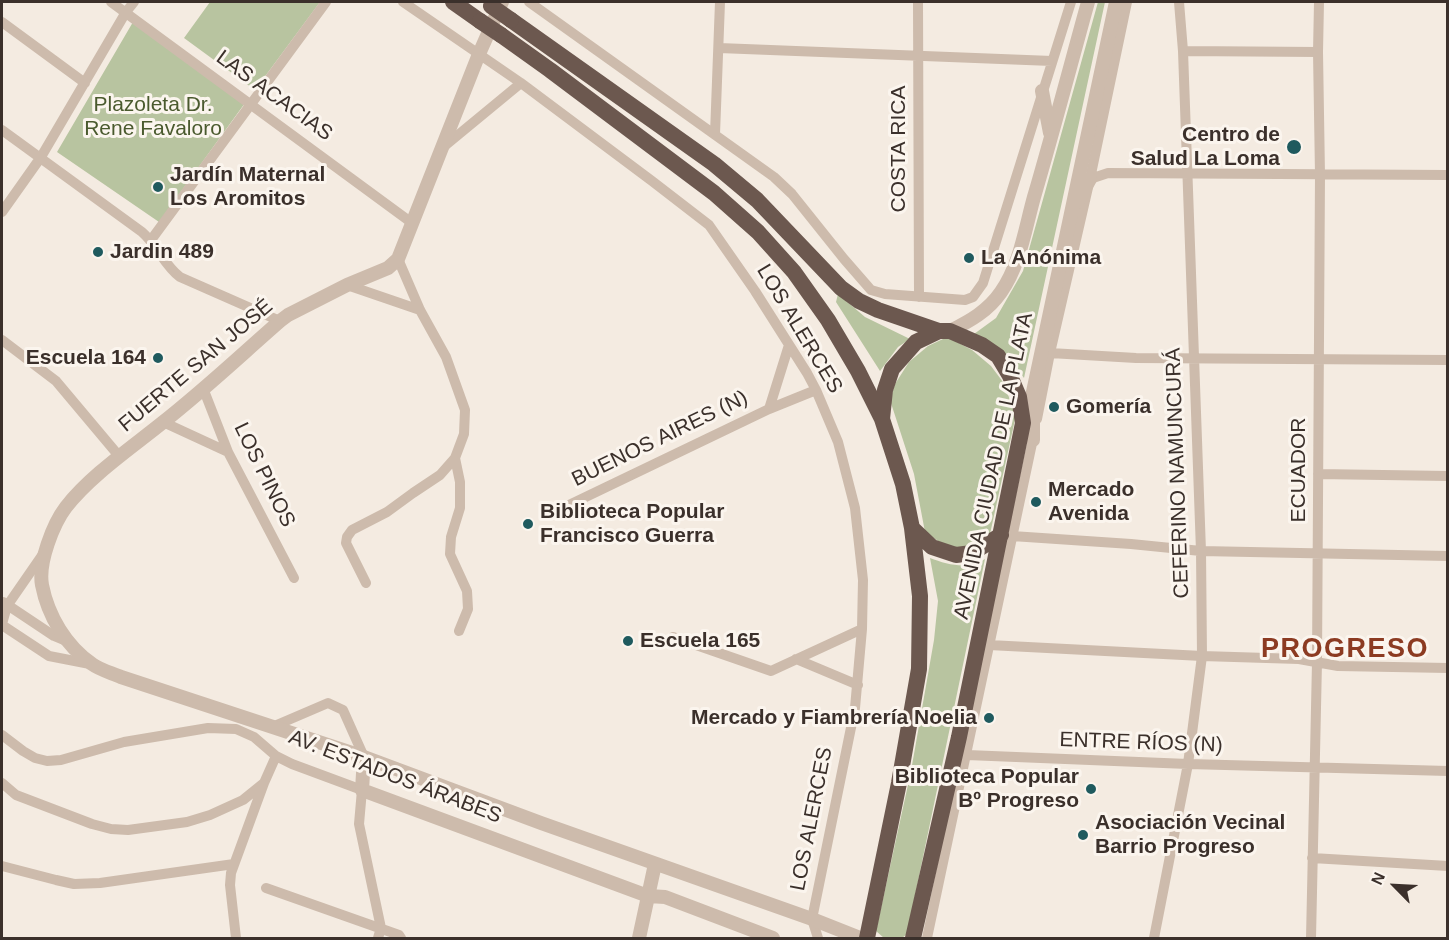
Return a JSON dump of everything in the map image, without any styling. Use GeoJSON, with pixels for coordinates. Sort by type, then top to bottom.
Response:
{"type":"FeatureCollection","features":[{"type":"Feature","properties":{"kind":"highway","name":"AVENIDA CIUDAD DE LA PLATA"},"geometry":{"type":"LineString","coordinates":[[453,2],[550,70],[714,194],[758,232],[794,272],[828,320],[858,371],[882,419],[903,484],[912,528],[920,596],[919,669],[899,783],[874,862],[860,938]]}},
{"type":"Feature","properties":{"kind":"highway"},"geometry":{"type":"LineString","coordinates":[[492,3],[511,20],[714,164],[757,200],[841,288],[859,301],[878,310],[982,345],[998,357],[1019,397],[1023,423]]}},
{"type":"Feature","properties":{"kind":"highway"},"geometry":{"type":"LineString","coordinates":[[882,419],[885,390],[892,369],[916,342],[945,331]]}},
{"type":"Feature","properties":{"kind":"highway","name":"AVENIDA CIUDAD DE LA PLATA"},"geometry":{"type":"LineString","coordinates":[[913,939],[1007,536],[1023,423]]}},
{"type":"Feature","properties":{"kind":"highway"},"geometry":{"type":"LineString","coordinates":[[912,528],[932,547],[957,555],[972,553],[1007,536]]}},
{"type":"Feature","properties":{"kind":"highway"},"geometry":{"type":"LineString","coordinates":[[967,755],[959,737],[977,701]]}},
{"type":"Feature","properties":{"kind":"street","name":"LAS ACACIAS"},"geometry":{"type":"LineString","coordinates":[[111,2],[412,223]]}},
{"type":"Feature","properties":{"kind":"street"},"geometry":{"type":"LineString","coordinates":[[2,212],[41,157],[134,2]]}},
{"type":"Feature","properties":{"kind":"street"},"geometry":{"type":"LineString","coordinates":[[152,240],[326,2]]}},
{"type":"Feature","properties":{"kind":"street","name":"LOS ALERCES"},"geometry":{"type":"LineString","coordinates":[[403,2],[521,83],[709,225],[755,291],[816,390],[838,442],[855,508],[863,580],[862,629],[855,708],[812,919],[818,939]]}},
{"type":"Feature","properties":{"kind":"street"},"geometry":{"type":"LineString","coordinates":[[529,2],[774,177],[792,194],[871,290],[885,294],[965,300],[973,297],[983,283],[1071,2]]}},
{"type":"Feature","properties":{"kind":"street"},"geometry":{"type":"LineString","coordinates":[[715,134],[720,2]]}},
{"type":"Feature","properties":{"kind":"street","name":"COSTA RICA"},"geometry":{"type":"LineString","coordinates":[[918,2],[919,297]]}},
{"type":"Feature","properties":{"kind":"street","name":"AVENIDA CIUDAD DE LA PLATA"},"geometry":{"type":"LineString","coordinates":[[945,331],[970,321],[990,306],[1001,292],[1014,268],[1088,2]]}},
{"type":"Feature","properties":{"kind":"street","name":"AVENIDA CIUDAD DE LA PLATA"},"geometry":{"type":"LineString","coordinates":[[1023,423],[1033,392],[1116,2]]}},
{"type":"Feature","properties":{"kind":"street","name":"AVENIDA CIUDAD DE LA PLATA"},"geometry":{"type":"LineString","coordinates":[[927,939],[989,645],[1007,536],[1033,440],[1127,2]]}},
{"type":"Feature","properties":{"kind":"street","name":"CEFERINO NAMUNCURÁ"},"geometry":{"type":"LineString","coordinates":[[1154,939],[1188,764],[1202,656],[1201,551],[1183,51],[1179,2]]}},
{"type":"Feature","properties":{"kind":"street","name":"ECUADOR"},"geometry":{"type":"LineString","coordinates":[[1311,939],[1318,554],[1319,2]]}},
{"type":"Feature","properties":{"kind":"street"},"geometry":{"type":"LineString","coordinates":[[366,583],[346,543],[347,537],[352,530],[387,512],[413,492],[440,476],[455,458],[464,434],[465,410],[446,357],[420,310],[398,259],[479,54],[492,3]]}},
{"type":"Feature","properties":{"kind":"street"},"geometry":{"type":"LineString","coordinates":[[2,22],[85,83]]}},
{"type":"Feature","properties":{"kind":"street"},"geometry":{"type":"LineString","coordinates":[[719,48],[1052,62]]}},
{"type":"Feature","properties":{"kind":"street"},"geometry":{"type":"LineString","coordinates":[[1183,51],[1318,52]]}},
{"type":"Feature","properties":{"kind":"street"},"geometry":{"type":"LineString","coordinates":[[441,149],[521,83]]}},
{"type":"Feature","properties":{"kind":"street"},"geometry":{"type":"LineString","coordinates":[[1042,91],[1051,139]]}},
{"type":"Feature","properties":{"kind":"street"},"geometry":{"type":"LineString","coordinates":[[2,130],[152,240],[172,271],[180,277],[280,321]]}},
{"type":"Feature","properties":{"kind":"street"},"geometry":{"type":"LineString","coordinates":[[1070,214],[1090,179],[1108,173],[1448,175]]}},
{"type":"Feature","properties":{"kind":"street","name":"FUERTE SAN JOSÉ"},"geometry":{"type":"LineString","coordinates":[[2,625],[4,604],[45,551],[65,508],[84,488],[288,315],[347,285],[388,268],[398,259]]}},
{"type":"Feature","properties":{"kind":"street"},"geometry":{"type":"LineString","coordinates":[[347,285],[420,310]]}},
{"type":"Feature","properties":{"kind":"street"},"geometry":{"type":"LineString","coordinates":[[2,340],[57,381],[119,456]]}},
{"type":"Feature","properties":{"kind":"street","name":"BUENOS AIRES (N)"},"geometry":{"type":"LineString","coordinates":[[769,409],[789,345]]}},
{"type":"Feature","properties":{"kind":"street"},"geometry":{"type":"LineString","coordinates":[[1050,353],[1136,358],[1448,360]]}},
{"type":"Feature","properties":{"kind":"street","name":"LOS PINOS"},"geometry":{"type":"LineString","coordinates":[[203,388],[228,452],[294,578]]}},
{"type":"Feature","properties":{"kind":"street","name":"BUENOS AIRES (N)"},"geometry":{"type":"LineString","coordinates":[[569,505],[769,409],[816,390]]}},
{"type":"Feature","properties":{"kind":"street"},"geometry":{"type":"LineString","coordinates":[[1033,392],[1033,440]]}},
{"type":"Feature","properties":{"kind":"street"},"geometry":{"type":"LineString","coordinates":[[163,422],[228,452]]}},
{"type":"Feature","properties":{"kind":"street"},"geometry":{"type":"LineString","coordinates":[[455,458],[460,482],[460,508],[451,537],[450,554],[467,591],[468,609],[459,632]]}},
{"type":"Feature","properties":{"kind":"street"},"geometry":{"type":"LineString","coordinates":[[1318,474],[1448,476]]}},
{"type":"Feature","properties":{"kind":"street"},"geometry":{"type":"LineString","coordinates":[[1007,536],[1201,551],[1448,556]]}},
{"type":"Feature","properties":{"kind":"street","name":"AV. ESTADOS ÁRABES"},"geometry":{"type":"LineString","coordinates":[[45,551],[42,582],[50,610],[66,641]]}},
{"type":"Feature","properties":{"kind":"street","name":"AV. ESTADOS ÁRABES"},"geometry":{"type":"LineString","coordinates":[[4,604],[54,636],[66,641],[93,665]]}},
{"type":"Feature","properties":{"kind":"street","name":"AV. ESTADOS ÁRABES"},"geometry":{"type":"LineString","coordinates":[[2,625],[49,656],[93,665],[121,677],[364,757],[860,938]]}},
{"type":"Feature","properties":{"kind":"street"},"geometry":{"type":"LineString","coordinates":[[673,637],[771,671],[862,629]]}},
{"type":"Feature","properties":{"kind":"street"},"geometry":{"type":"LineString","coordinates":[[989,645],[1299,659],[1338,666],[1448,668]]}},
{"type":"Feature","properties":{"kind":"street"},"geometry":{"type":"LineString","coordinates":[[796,659],[858,685]]}},
{"type":"Feature","properties":{"kind":"street"},"geometry":{"type":"LineString","coordinates":[[272,727],[328,703],[343,710],[364,757],[359,824],[380,933]]}},
{"type":"Feature","properties":{"kind":"street","name":"AV. ESTADOS ÁRABES"},"geometry":{"type":"LineString","coordinates":[[3,741],[35,758],[47,761],[61,760],[124,742],[208,728],[236,729],[254,737],[276,756],[292,764],[648,896],[665,897],[773,939]]}},
{"type":"Feature","properties":{"kind":"street","name":"ENTRE RÍOS (N)"},"geometry":{"type":"LineString","coordinates":[[967,755],[1448,771]]}},
{"type":"Feature","properties":{"kind":"street"},"geometry":{"type":"LineString","coordinates":[[236,939],[230,885],[231,873],[276,756]]}},
{"type":"Feature","properties":{"kind":"street"},"geometry":{"type":"LineString","coordinates":[[2,783],[16,795],[92,824],[111,829],[128,830],[187,822],[210,815],[243,800],[264,783]]}},
{"type":"Feature","properties":{"kind":"street"},"geometry":{"type":"LineString","coordinates":[[1312,858],[1448,866]]}},
{"type":"Feature","properties":{"kind":"street"},"geometry":{"type":"LineString","coordinates":[[2,866],[74,884],[100,883],[234,864]]}},
{"type":"Feature","properties":{"kind":"street"},"geometry":{"type":"LineString","coordinates":[[639,939],[655,864]]}},
{"type":"Feature","properties":{"kind":"street"},"geometry":{"type":"LineString","coordinates":[[266,888],[380,933],[399,935],[401,939]]}},
{"type":"Feature","properties":{"kind":"green space"},"geometry":{"type":"Polygon","coordinates":[[[210,2],[320,2],[255,90],[184,38],[210,2]]]}},
{"type":"Feature","properties":{"kind":"green space"},"geometry":{"type":"Polygon","coordinates":[[[1098,2],[1105,2],[1024,378],[1002,352],[974,334],[996,318],[1023,271],[1098,2]]]}},
{"type":"Feature","properties":{"kind":"green space","name":"Plazoleta Dr. Rene Favaloro"},"geometry":{"type":"Polygon","coordinates":[[[133,22],[245,103],[159,222],[57,152],[133,22]]]}},
{"type":"Feature","properties":{"kind":"green space"},"geometry":{"type":"Polygon","coordinates":[[[838,294],[865,317],[910,339],[898,347],[880,371],[836,302],[838,294]]]}},
{"type":"Feature","properties":{"kind":"green space"},"geometry":{"type":"Polygon","coordinates":[[[943,339],[951,339],[972,350],[991,366],[1003,382],[1016,415],[990,534],[961,550],[941,543],[925,532],[914,474],[890,400],[895,384],[909,362],[928,346],[943,339]]]}},
{"type":"Feature","properties":{"kind":"green space"},"geometry":{"type":"Polygon","coordinates":[[[930,558],[958,565],[972,564],[985,559],[907,934],[902,938],[884,938],[876,931],[911,771],[934,640],[938,601],[930,558]]]}},
{"type":"Feature","properties":{"kind":"place","name":"Centro de Salud La Loma"},"geometry":{"type":"Point","coordinates":[1294,147]}},
{"type":"Feature","properties":{"kind":"place","name":"Jardín Maternal Los Aromitos"},"geometry":{"type":"Point","coordinates":[158,187]}},
{"type":"Feature","properties":{"kind":"place","name":"Jardin 489"},"geometry":{"type":"Point","coordinates":[98,252]}},
{"type":"Feature","properties":{"kind":"place","name":"La Anónima"},"geometry":{"type":"Point","coordinates":[969,258]}},
{"type":"Feature","properties":{"kind":"place","name":"Escuela 164"},"geometry":{"type":"Point","coordinates":[158,358]}},
{"type":"Feature","properties":{"kind":"place","name":"Gomería"},"geometry":{"type":"Point","coordinates":[1054,407]}},
{"type":"Feature","properties":{"kind":"place","name":"Mercado Avenida"},"geometry":{"type":"Point","coordinates":[1036,502]}},
{"type":"Feature","properties":{"kind":"place","name":"Biblioteca Popular Francisco Guerra"},"geometry":{"type":"Point","coordinates":[528,524]}},
{"type":"Feature","properties":{"kind":"place","name":"Escuela 165"},"geometry":{"type":"Point","coordinates":[628,641]}},
{"type":"Feature","properties":{"kind":"place","name":"Mercado y Fiambrería Noelia"},"geometry":{"type":"Point","coordinates":[989,718]}},
{"type":"Feature","properties":{"kind":"place","name":"Biblioteca Popular Bº Progreso"},"geometry":{"type":"Point","coordinates":[1091,789]}},
{"type":"Feature","properties":{"kind":"place","name":"Asociación Vecinal Barrio Progreso"},"geometry":{"type":"Point","coordinates":[1083,835]}},
{"type":"Feature","properties":{"kind":"district","name":"PROGRESO"},"geometry":{"type":"Point","coordinates":[1345,650]}}]}
